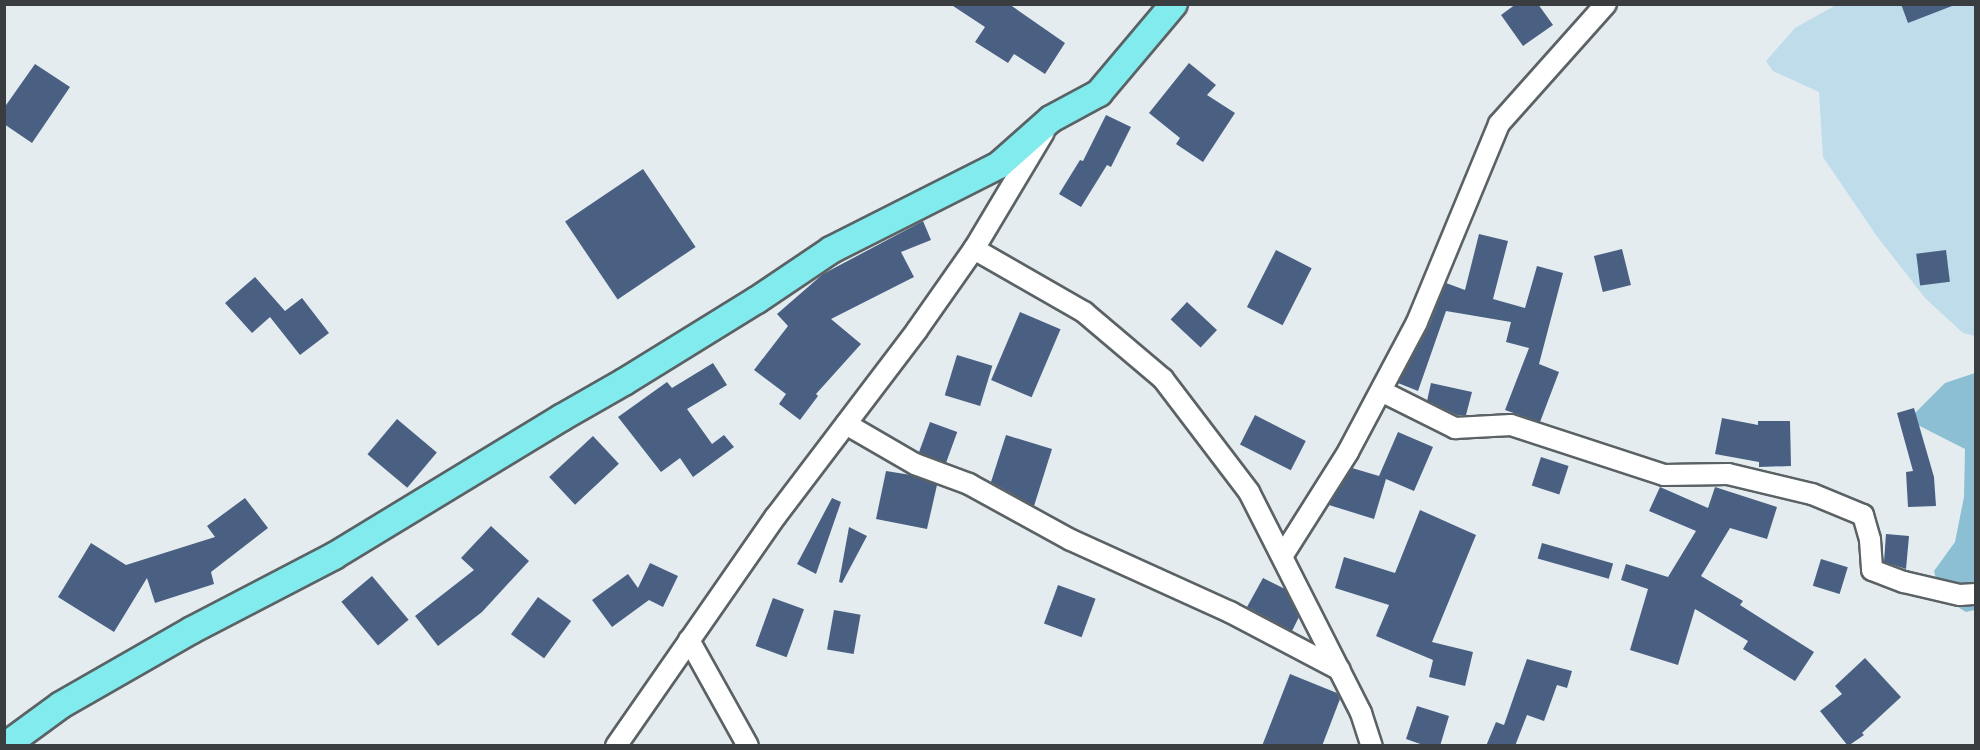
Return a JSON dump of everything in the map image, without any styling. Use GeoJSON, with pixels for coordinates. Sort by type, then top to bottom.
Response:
{"type":"FeatureCollection","features":[{"type":"Feature","properties":{"kind":"main road"},"geometry":{"type":"LineString","coordinates":[[5,746],[61,705],[192,630],[333,556],[561,417],[624,382],[757,300],[831,250],[999,165],[1051,119],[1099,93],[1174,4]]}},
{"type":"Feature","properties":{"kind":"street"},"geometry":{"type":"LineString","coordinates":[[1283,555],[1348,452],[1417,322],[1499,124],[1606,4]]}},
{"type":"Feature","properties":{"kind":"street"},"geometry":{"type":"LineString","coordinates":[[616,746],[776,516],[974,249],[1051,119]]}},
{"type":"Feature","properties":{"kind":"street"},"geometry":{"type":"LineString","coordinates":[[974,249],[1084,312],[1163,379],[1249,492],[1283,555],[1361,713],[1372,746]]}},
{"type":"Feature","properties":{"kind":"street"},"geometry":{"type":"LineString","coordinates":[[1381,391],[1455,428],[1511,425],[1664,475],[1728,474],[1812,494],[1863,515],[1870,540],[1872,570],[1904,582],[1938,590],[1960,595],[1976,594]]}},
{"type":"Feature","properties":{"kind":"street"},"geometry":{"type":"LineString","coordinates":[[846,424],[915,464],[969,484],[1071,540],[1230,612],[1340,670]]}},
{"type":"Feature","properties":{"kind":"street"},"geometry":{"type":"LineString","coordinates":[[689,640],[748,746]]}},
{"type":"Feature","properties":{"kind":"shaded area"},"geometry":{"type":"Polygon","coordinates":[[[1836,5],[1975,5],[1975,336],[1963,333],[1925,298],[1876,235],[1823,157],[1819,92],[1773,71],[1766,61],[1795,28],[1836,5]]]}},
{"type":"Feature","properties":{"kind":"shaded area"},"geometry":{"type":"Polygon","coordinates":[[[1975,373],[1975,610],[1966,612],[1941,597],[1934,571],[1955,542],[1964,497],[1965,449],[1908,420],[1945,383],[1975,373]]]}},
{"type":"Feature","properties":{"kind":"building"},"geometry":{"type":"Polygon","coordinates":[[[950,4],[1009,4],[1065,43],[1045,74],[1014,54],[1008,63],[975,42],[985,27],[950,4]]]}},
{"type":"Feature","properties":{"kind":"building"},"geometry":{"type":"Polygon","coordinates":[[[1516,4],[1538,4],[1553,25],[1523,46],[1501,15],[1516,4]]]}},
{"type":"Feature","properties":{"kind":"building"},"geometry":{"type":"Polygon","coordinates":[[[1901,4],[1951,4],[1952,6],[1908,23],[1901,4]]]}},
{"type":"Feature","properties":{"kind":"building"},"geometry":{"type":"Polygon","coordinates":[[[1189,63],[1216,85],[1207,95],[1235,113],[1203,162],[1176,144],[1180,138],[1149,113],[1189,63]]]}},
{"type":"Feature","properties":{"kind":"building"},"geometry":{"type":"Polygon","coordinates":[[[35,64],[70,87],[32,143],[4,124],[4,108],[35,64]]]}},
{"type":"Feature","properties":{"kind":"building"},"geometry":{"type":"Polygon","coordinates":[[[1106,115],[1131,127],[1111,167],[1107,165],[1081,207],[1059,194],[1080,160],[1083,161],[1106,115]]]}},
{"type":"Feature","properties":{"kind":"building"},"geometry":{"type":"Polygon","coordinates":[[[643,169],[696,247],[618,299],[565,222],[643,169]]]}},
{"type":"Feature","properties":{"kind":"building"},"geometry":{"type":"Polygon","coordinates":[[[923,221],[931,240],[901,252],[914,277],[831,319],[861,344],[816,394],[818,396],[800,420],[779,404],[786,394],[754,370],[788,326],[777,314],[823,274],[923,221]]]}},
{"type":"Feature","properties":{"kind":"building"},"geometry":{"type":"Polygon","coordinates":[[[1479,234],[1508,241],[1493,299],[1525,308],[1537,266],[1563,273],[1539,364],[1559,372],[1540,422],[1505,410],[1529,348],[1506,342],[1511,322],[1446,311],[1418,391],[1398,383],[1428,328],[1446,283],[1465,290],[1479,234]]]}},
{"type":"Feature","properties":{"kind":"building"},"geometry":{"type":"Polygon","coordinates":[[[1622,249],[1631,285],[1603,292],[1594,256],[1622,249]]]}},
{"type":"Feature","properties":{"kind":"building"},"geometry":{"type":"Polygon","coordinates":[[[1276,250],[1312,268],[1283,325],[1247,307],[1276,250]]]}},
{"type":"Feature","properties":{"kind":"building"},"geometry":{"type":"Polygon","coordinates":[[[1946,250],[1950,282],[1920,285],[1916,254],[1946,250]]]}},
{"type":"Feature","properties":{"kind":"building"},"geometry":{"type":"Polygon","coordinates":[[[255,277],[285,311],[302,298],[329,333],[300,355],[270,317],[252,333],[225,303],[255,277]]]}},
{"type":"Feature","properties":{"kind":"building"},"geometry":{"type":"Polygon","coordinates":[[[1187,302],[1217,330],[1201,348],[1171,320],[1187,302]]]}},
{"type":"Feature","properties":{"kind":"building"},"geometry":{"type":"Polygon","coordinates":[[[1020,312],[1061,329],[1032,397],[991,380],[1020,312]]]}},
{"type":"Feature","properties":{"kind":"building"},"geometry":{"type":"Polygon","coordinates":[[[957,355],[992,366],[980,406],[945,395],[957,355]]]}},
{"type":"Feature","properties":{"kind":"building"},"geometry":{"type":"Polygon","coordinates":[[[713,363],[727,385],[687,409],[712,444],[724,435],[734,447],[693,477],[680,458],[661,472],[618,417],[667,382],[672,388],[713,363]]]}},
{"type":"Feature","properties":{"kind":"building"},"geometry":{"type":"Polygon","coordinates":[[[1431,383],[1472,392],[1466,415],[1457,415],[1427,401],[1431,383]]]}},
{"type":"Feature","properties":{"kind":"building"},"geometry":{"type":"Polygon","coordinates":[[[1914,408],[1934,477],[1936,506],[1908,507],[1906,472],[1913,471],[1897,413],[1914,408]]]}},
{"type":"Feature","properties":{"kind":"building"},"geometry":{"type":"Polygon","coordinates":[[[1255,415],[1306,441],[1291,470],[1240,444],[1255,415]]]}},
{"type":"Feature","properties":{"kind":"building"},"geometry":{"type":"Polygon","coordinates":[[[1722,418],[1758,425],[1758,421],[1790,421],[1791,466],[1759,467],[1759,462],[1715,454],[1722,418]]]}},
{"type":"Feature","properties":{"kind":"building"},"geometry":{"type":"Polygon","coordinates":[[[397,419],[437,452],[407,488],[367,454],[397,419]]]}},
{"type":"Feature","properties":{"kind":"building"},"geometry":{"type":"Polygon","coordinates":[[[930,422],[957,432],[946,463],[919,453],[930,422]]]}},
{"type":"Feature","properties":{"kind":"building"},"geometry":{"type":"Polygon","coordinates":[[[1398,432],[1433,447],[1414,491],[1386,479],[1374,519],[1329,505],[1352,468],[1379,476],[1398,432]]]}},
{"type":"Feature","properties":{"kind":"building"},"geometry":{"type":"Polygon","coordinates":[[[1006,435],[1052,449],[1034,506],[991,482],[1006,435]]]}},
{"type":"Feature","properties":{"kind":"building"},"geometry":{"type":"Polygon","coordinates":[[[593,436],[619,464],[575,505],[549,477],[593,436]]]}},
{"type":"Feature","properties":{"kind":"building"},"geometry":{"type":"Polygon","coordinates":[[[1541,457],[1569,466],[1559,494],[1532,486],[1541,457]]]}},
{"type":"Feature","properties":{"kind":"building"},"geometry":{"type":"Polygon","coordinates":[[[886,471],[911,475],[937,485],[927,529],[876,519],[886,471]]]}},
{"type":"Feature","properties":{"kind":"building"},"geometry":{"type":"Polygon","coordinates":[[[1660,487],[1708,508],[1715,487],[1777,507],[1767,539],[1730,528],[1701,576],[1743,601],[1740,605],[1814,652],[1795,681],[1743,649],[1748,641],[1695,609],[1678,665],[1630,650],[1648,589],[1621,580],[1626,564],[1668,577],[1696,531],[1649,511],[1660,487]]]}},
{"type":"Feature","properties":{"kind":"building"},"geometry":{"type":"Polygon","coordinates":[[[245,498],[268,528],[211,572],[214,584],[155,603],[147,578],[114,632],[58,597],[91,543],[126,565],[215,537],[207,526],[245,498]]]}},
{"type":"Feature","properties":{"kind":"building"},"geometry":{"type":"Polygon","coordinates":[[[832,498],[841,502],[816,574],[797,564],[832,498]]]}},
{"type":"Feature","properties":{"kind":"building"},"geometry":{"type":"Polygon","coordinates":[[[1420,510],[1476,535],[1432,642],[1473,652],[1465,686],[1429,677],[1433,660],[1376,636],[1389,605],[1335,588],[1344,557],[1395,573],[1420,510]]]}},
{"type":"Feature","properties":{"kind":"building"},"geometry":{"type":"Polygon","coordinates":[[[491,526],[529,561],[482,612],[438,646],[415,616],[474,570],[461,558],[491,526]]]}},
{"type":"Feature","properties":{"kind":"building"},"geometry":{"type":"Polygon","coordinates":[[[849,527],[867,536],[842,583],[839,582],[849,527]]]}},
{"type":"Feature","properties":{"kind":"building"},"geometry":{"type":"Polygon","coordinates":[[[1886,534],[1909,536],[1906,569],[1884,562],[1886,534]]]}},
{"type":"Feature","properties":{"kind":"building"},"geometry":{"type":"Polygon","coordinates":[[[1542,543],[1613,563],[1609,579],[1538,558],[1542,543]]]}},
{"type":"Feature","properties":{"kind":"building"},"geometry":{"type":"Polygon","coordinates":[[[1821,559],[1848,567],[1840,594],[1813,586],[1821,559]]]}},
{"type":"Feature","properties":{"kind":"building"},"geometry":{"type":"Polygon","coordinates":[[[650,563],[678,576],[663,607],[649,600],[612,627],[592,600],[628,574],[638,588],[650,563]]]}},
{"type":"Feature","properties":{"kind":"building"},"geometry":{"type":"Polygon","coordinates":[[[372,576],[409,620],[378,645],[341,602],[372,576]]]}},
{"type":"Feature","properties":{"kind":"building"},"geometry":{"type":"Polygon","coordinates":[[[1263,578],[1285,589],[1299,617],[1292,631],[1247,607],[1263,578]]]}},
{"type":"Feature","properties":{"kind":"building"},"geometry":{"type":"Polygon","coordinates":[[[1058,585],[1096,599],[1082,637],[1044,624],[1058,585]]]}},
{"type":"Feature","properties":{"kind":"building"},"geometry":{"type":"Polygon","coordinates":[[[538,597],[571,621],[544,658],[511,634],[538,597]]]}},
{"type":"Feature","properties":{"kind":"building"},"geometry":{"type":"Polygon","coordinates":[[[773,598],[804,609],[787,657],[756,646],[773,598]]]}},
{"type":"Feature","properties":{"kind":"building"},"geometry":{"type":"Polygon","coordinates":[[[834,610],[861,615],[854,654],[827,649],[834,610]]]}},
{"type":"Feature","properties":{"kind":"building"},"geometry":{"type":"Polygon","coordinates":[[[1865,658],[1901,697],[1862,733],[1864,735],[1848,746],[1820,711],[1842,694],[1835,686],[1865,658]]]}},
{"type":"Feature","properties":{"kind":"building"},"geometry":{"type":"Polygon","coordinates":[[[1527,659],[1572,671],[1567,688],[1557,685],[1544,721],[1527,715],[1515,746],[1486,746],[1496,722],[1504,725],[1527,659]]]}},
{"type":"Feature","properties":{"kind":"building"},"geometry":{"type":"Polygon","coordinates":[[[1290,674],[1337,693],[1340,699],[1322,746],[1262,746],[1290,674]]]}},
{"type":"Feature","properties":{"kind":"building"},"geometry":{"type":"Polygon","coordinates":[[[1417,706],[1449,716],[1440,746],[1426,746],[1406,739],[1417,706]]]}}]}
